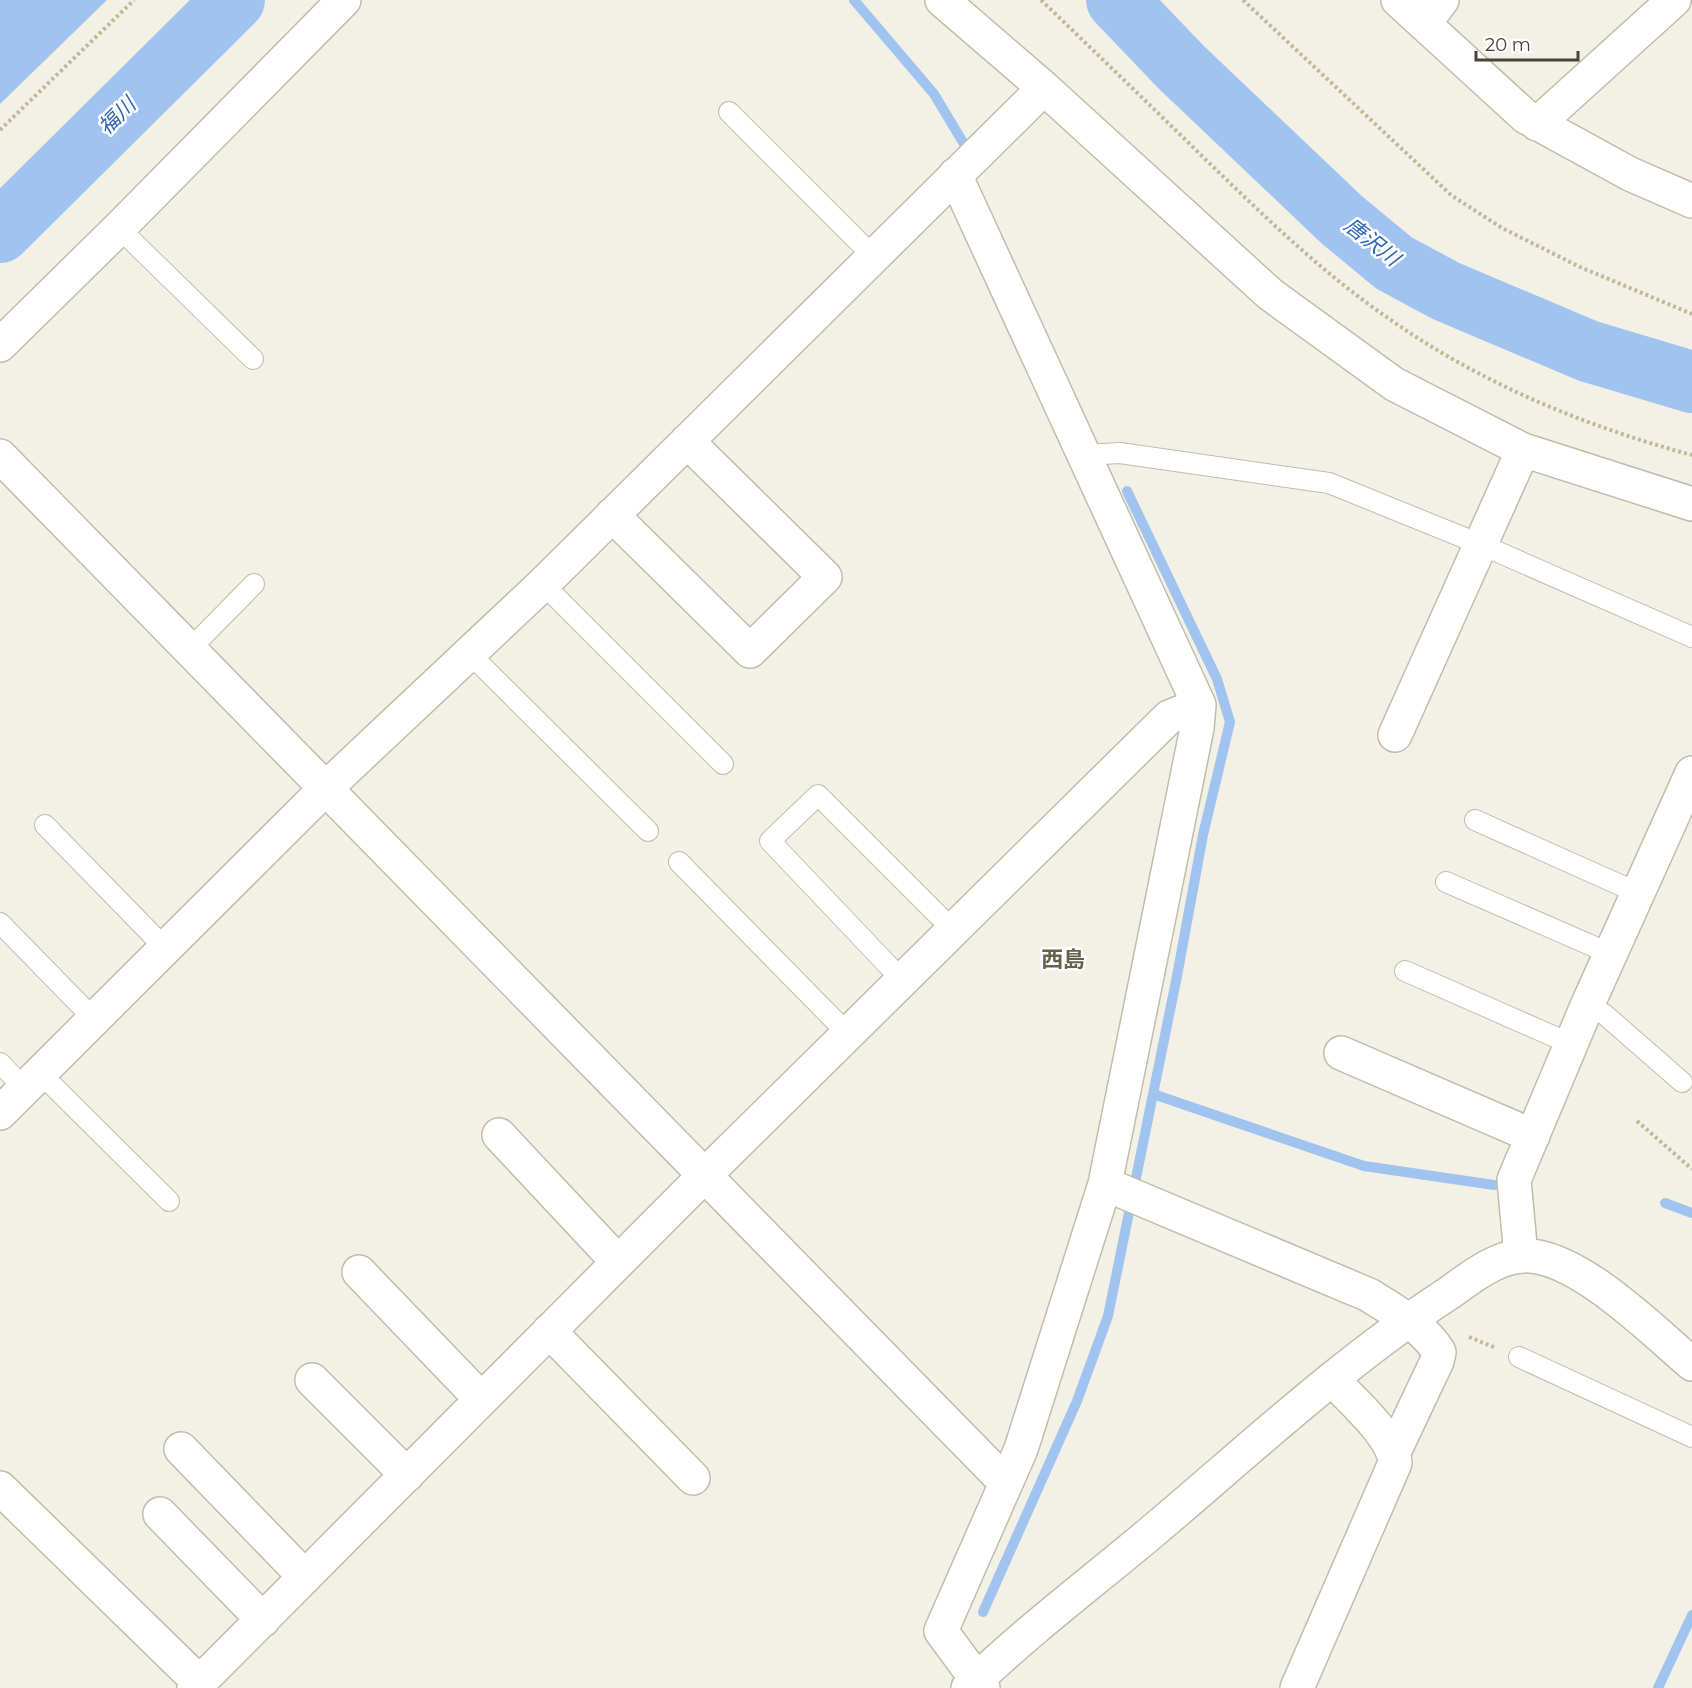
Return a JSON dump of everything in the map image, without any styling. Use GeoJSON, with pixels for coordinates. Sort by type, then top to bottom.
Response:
{"type":"FeatureCollection","features":[{"type":"Feature","properties":{"kind":"street"},"geometry":{"type":"LineString","coordinates":[[0,345],[344,0]]}},
{"type":"Feature","properties":{"kind":"street"},"geometry":{"type":"LineString","coordinates":[[942,0],[1044,88],[1270,294],[1394,384],[1523,450],[1692,504]]}},
{"type":"Feature","properties":{"kind":"street"},"geometry":{"type":"LineString","coordinates":[[1398,0],[1433,12],[1480,77],[1537,124],[1630,174],[1692,201]]}},
{"type":"Feature","properties":{"kind":"street"},"geometry":{"type":"LineString","coordinates":[[1537,124],[1674,0]]}},
{"type":"Feature","properties":{"kind":"street"},"geometry":{"type":"LineString","coordinates":[[0,1113],[326,788],[543,584],[1044,88]]}},
{"type":"Feature","properties":{"kind":"street"},"geometry":{"type":"LineString","coordinates":[[955,175],[1199,705],[1197,728],[1105,1184],[1021,1449],[941,1631],[976,1685],[1332,1379],[1408,1320],[1498,1262],[1521,1256],[1536,1256],[1561,1264],[1590,1279],[1692,1364]]}},
{"type":"Feature","properties":{"kind":"street"},"geometry":{"type":"LineString","coordinates":[[612,515],[750,651],[767,635],[825,577],[687,441]]}},
{"type":"Feature","properties":{"kind":"street"},"geometry":{"type":"LineString","coordinates":[[1395,735],[1523,450]]}},
{"type":"Feature","properties":{"kind":"street"},"geometry":{"type":"LineString","coordinates":[[0,456],[1006,1483]]}},
{"type":"Feature","properties":{"kind":"street"},"geometry":{"type":"LineString","coordinates":[[0,1488],[197,1685],[705,1175],[1169,717],[1199,705]]}},
{"type":"Feature","properties":{"kind":"street"},"geometry":{"type":"LineString","coordinates":[[1521,1256],[1520,1223],[1513,1192],[1514,1180],[1587,1006],[1692,773]]}},
{"type":"Feature","properties":{"kind":"street"},"geometry":{"type":"LineString","coordinates":[[1341,1053],[1533,1136]]}},
{"type":"Feature","properties":{"kind":"street"},"geometry":{"type":"LineString","coordinates":[[499,1135],[618,1262]]}},
{"type":"Feature","properties":{"kind":"street"},"geometry":{"type":"LineString","coordinates":[[1105,1184],[1369,1295],[1408,1320],[1432,1341],[1439,1352],[1394,1452]]}},
{"type":"Feature","properties":{"kind":"street"},"geometry":{"type":"LineString","coordinates":[[359,1272],[481,1399]]}},
{"type":"Feature","properties":{"kind":"street"},"geometry":{"type":"LineString","coordinates":[[549,1331],[693,1478]]}},
{"type":"Feature","properties":{"kind":"street"},"geometry":{"type":"LineString","coordinates":[[1297,1688],[1395,1463],[1394,1452],[1386,1438],[1332,1379]]}},
{"type":"Feature","properties":{"kind":"street"},"geometry":{"type":"LineString","coordinates":[[312,1380],[407,1475]]}},
{"type":"Feature","properties":{"kind":"street"},"geometry":{"type":"LineString","coordinates":[[181,1449],[305,1577]]}},
{"type":"Feature","properties":{"kind":"street"},"geometry":{"type":"LineString","coordinates":[[160,1514],[263,1620]]}},
{"type":"Feature","properties":{"kind":"lane"},"geometry":{"type":"LineString","coordinates":[[729,112],[873,256]]}},
{"type":"Feature","properties":{"kind":"lane"},"geometry":{"type":"LineString","coordinates":[[119,228],[253,359]]}},
{"type":"Feature","properties":{"kind":"lane"},"geometry":{"type":"LineString","coordinates":[[1084,455],[1120,453],[1329,483],[1482,545],[1692,637]]}},
{"type":"Feature","properties":{"kind":"lane"},"geometry":{"type":"LineString","coordinates":[[190,649],[254,584]]}},
{"type":"Feature","properties":{"kind":"lane"},"geometry":{"type":"LineString","coordinates":[[543,584],[723,764]]}},
{"type":"Feature","properties":{"kind":"lane"},"geometry":{"type":"LineString","coordinates":[[469,653],[648,831]]}},
{"type":"Feature","properties":{"kind":"lane"},"geometry":{"type":"LineString","coordinates":[[902,980],[770,841],[818,795],[953,930]]}},
{"type":"Feature","properties":{"kind":"lane"},"geometry":{"type":"LineString","coordinates":[[1475,820],[1638,893]]}},
{"type":"Feature","properties":{"kind":"lane"},"geometry":{"type":"LineString","coordinates":[[45,825],[165,948]]}},
{"type":"Feature","properties":{"kind":"lane"},"geometry":{"type":"LineString","coordinates":[[679,862],[848,1034]]}},
{"type":"Feature","properties":{"kind":"lane"},"geometry":{"type":"LineString","coordinates":[[1446,882],[1611,954]]}},
{"type":"Feature","properties":{"kind":"lane"},"geometry":{"type":"LineString","coordinates":[[0,923],[94,1019]]}},
{"type":"Feature","properties":{"kind":"lane"},"geometry":{"type":"LineString","coordinates":[[1405,971],[1571,1044]]}},
{"type":"Feature","properties":{"kind":"lane"},"geometry":{"type":"LineString","coordinates":[[1587,1006],[1604,1014],[1682,1082]]}},
{"type":"Feature","properties":{"kind":"lane"},"geometry":{"type":"LineString","coordinates":[[0,1063],[32,1081],[168,1201]]}},
{"type":"Feature","properties":{"kind":"lane"},"geometry":{"type":"LineString","coordinates":[[1519,1357],[1692,1437]]}},
{"type":"Feature","properties":{"kind":"path"},"geometry":{"type":"LineString","coordinates":[[0,129],[134,0]]}},
{"type":"Feature","properties":{"kind":"path"},"geometry":{"type":"LineString","coordinates":[[1041,0],[1244,197],[1300,248],[1388,319],[1479,374],[1534,401],[1593,425],[1692,454]]}},
{"type":"Feature","properties":{"kind":"path"},"geometry":{"type":"LineString","coordinates":[[1243,0],[1451,195],[1502,228],[1580,267],[1692,314]]}},
{"type":"Feature","properties":{"kind":"path"},"geometry":{"type":"LineString","coordinates":[[1637,1121],[1692,1169]]}},
{"type":"Feature","properties":{"kind":"path"},"geometry":{"type":"LineString","coordinates":[[1439,1352],[1459,1338],[1470,1337],[1519,1357]]}},
{"type":"Feature","properties":{"kind":"water"},"geometry":{"type":"Polygon","coordinates":[[[0,0],[107,0],[0,104],[0,0]]]}},
{"type":"Feature","properties":{"kind":"waterway","name":"福川"},"geometry":{"type":"LineString","coordinates":[[0,232],[234,0]]}},
{"type":"Feature","properties":{"kind":"waterway"},"geometry":{"type":"LineString","coordinates":[[854,0],[934,94],[964,144]]}},
{"type":"Feature","properties":{"kind":"waterway","name":"唐沢川"},"geometry":{"type":"LineString","coordinates":[[1117,0],[1181,67],[1342,220],[1394,263],[1446,291],[1588,351],[1692,382]]}},
{"type":"Feature","properties":{"kind":"waterway"},"geometry":{"type":"LineString","coordinates":[[0,212],[10,222]]}},
{"type":"Feature","properties":{"kind":"waterway"},"geometry":{"type":"LineString","coordinates":[[983,1612],[1077,1401],[1108,1316],[1177,976],[1203,835],[1230,722],[1217,679],[1127,491]]}},
{"type":"Feature","properties":{"kind":"waterway"},"geometry":{"type":"LineString","coordinates":[[1153,1094],[1364,1166],[1494,1185]]}},
{"type":"Feature","properties":{"kind":"waterway"},"geometry":{"type":"LineString","coordinates":[[1665,1203],[1692,1213]]}},
{"type":"Feature","properties":{"kind":"waterway"},"geometry":{"type":"LineString","coordinates":[[1658,1688],[1692,1615]]}},
{"type":"Feature","properties":{"kind":"district","name":"西島"},"geometry":{"type":"Point","coordinates":[1063,959]}}]}
